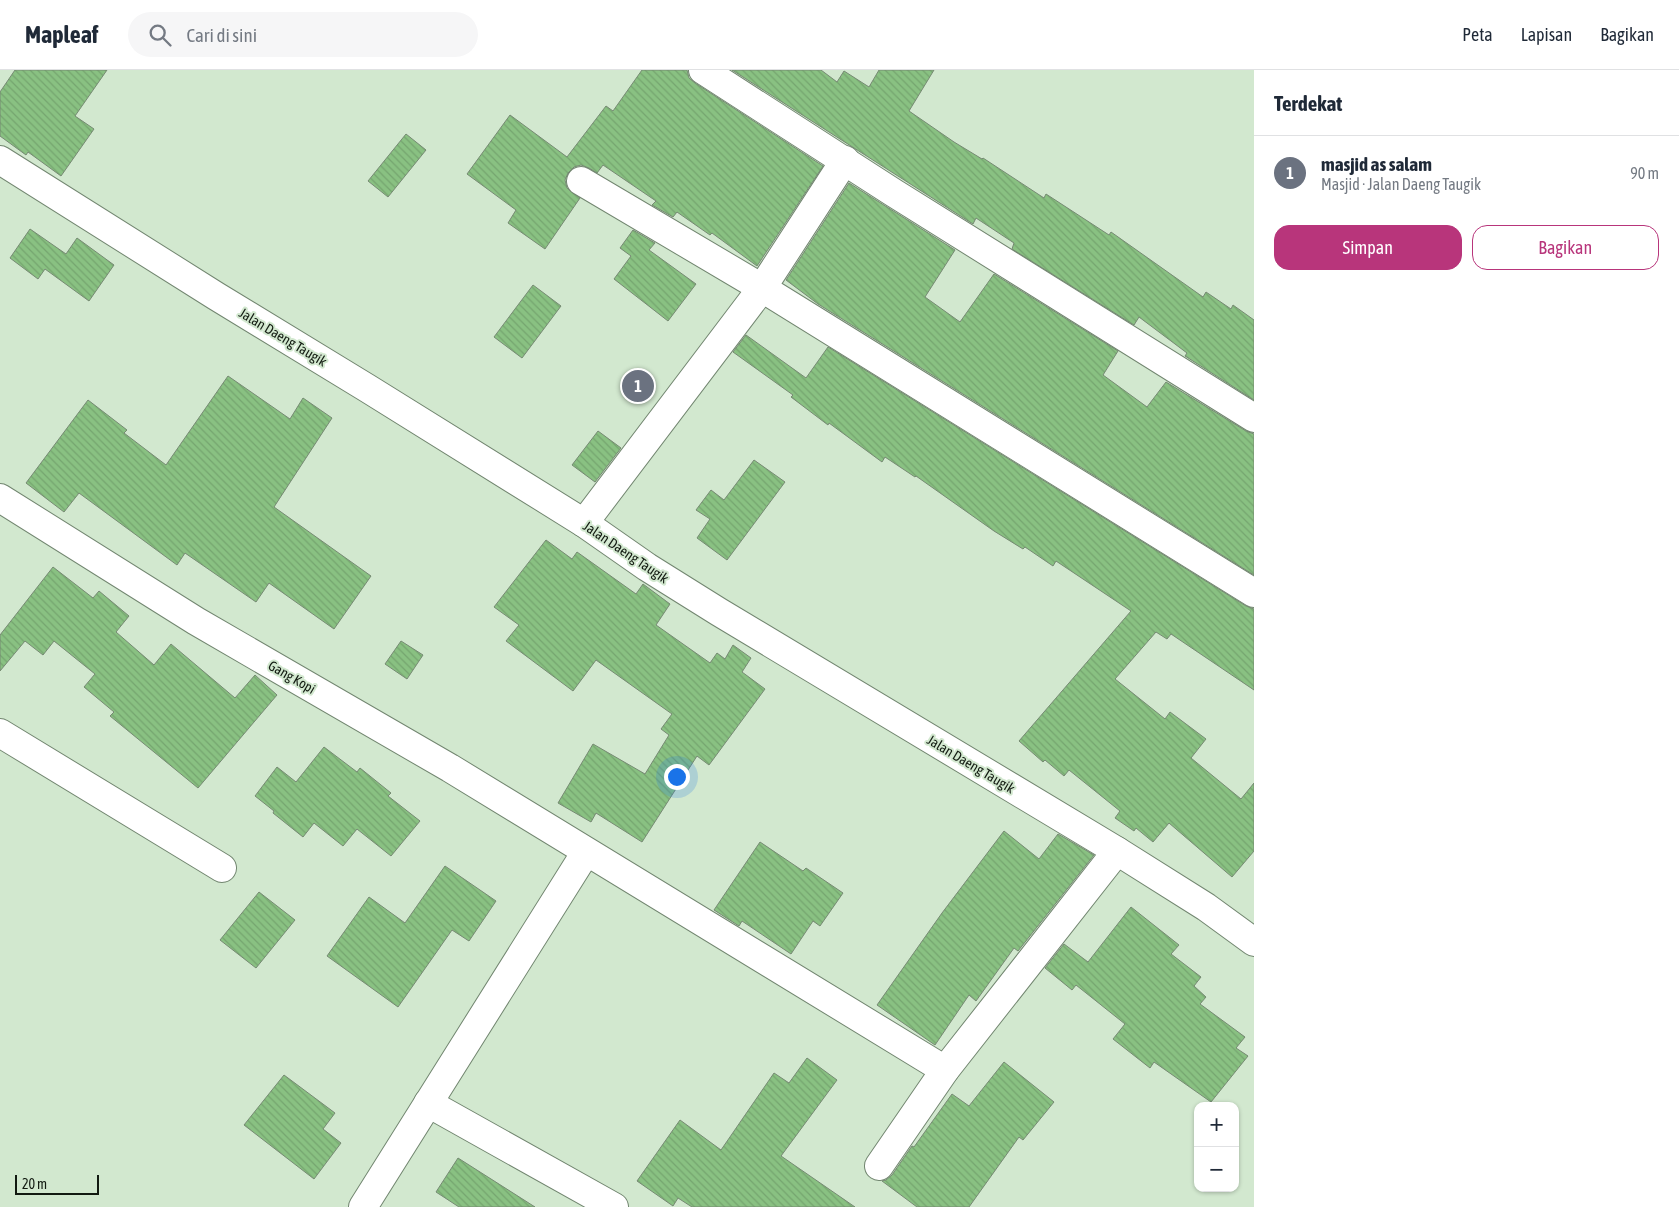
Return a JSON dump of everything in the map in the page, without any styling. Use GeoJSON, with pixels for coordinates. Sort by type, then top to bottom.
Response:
{"type":"FeatureCollection","features":[{"type":"Feature","properties":{"kind":"street"},"geometry":{"type":"LineString","coordinates":[[703,70],[894,193],[1254,418]]}},
{"type":"Feature","properties":{"kind":"street","name":"Jalan Daeng Taugik"},"geometry":{"type":"LineString","coordinates":[[0,160],[584,523],[647,567],[719,612],[1117,851],[1206,907],[1254,942]]}},
{"type":"Feature","properties":{"kind":"street"},"geometry":{"type":"LineString","coordinates":[[584,523],[762,288],[845,160]]}},
{"type":"Feature","properties":{"kind":"street"},"geometry":{"type":"LineString","coordinates":[[581,181],[762,288],[1254,593]]}},
{"type":"Feature","properties":{"kind":"street","name":"Gang Kopi"},"geometry":{"type":"LineString","coordinates":[[0,498],[196,621],[450,768],[945,1070]]}},
{"type":"Feature","properties":{"kind":"street"},"geometry":{"type":"LineString","coordinates":[[0,734],[222,868]]}},
{"type":"Feature","properties":{"kind":"street"},"geometry":{"type":"LineString","coordinates":[[879,1166],[945,1070],[1117,851]]}},
{"type":"Feature","properties":{"kind":"street"},"geometry":{"type":"LineString","coordinates":[[363,1207],[586,852]]}},
{"type":"Feature","properties":{"kind":"street"},"geometry":{"type":"LineString","coordinates":[[428,1103],[614,1207]]}},
{"type":"Feature","properties":{"kind":"building"},"geometry":{"type":"Polygon","coordinates":[[[15,70],[107,70],[75,116],[94,129],[61,176],[28,152],[26,155],[0,136],[0,92],[15,70]]]}},
{"type":"Feature","properties":{"kind":"building"},"geometry":{"type":"Polygon","coordinates":[[[642,70],[687,70],[689,78],[695,83],[823,166],[757,266],[712,233],[710,235],[677,212],[673,217],[652,205],[656,201],[603,165],[597,173],[581,165],[574,167],[568,173],[565,180],[567,188],[580,198],[545,249],[508,223],[516,210],[467,174],[510,115],[567,157],[606,106],[613,111],[642,70]]]}},
{"type":"Feature","properties":{"kind":"building"},"geometry":{"type":"Polygon","coordinates":[[[732,70],[821,70],[837,82],[844,71],[869,87],[879,70],[934,70],[909,111],[954,142],[983,158],[1044,198],[1046,194],[1109,235],[1111,232],[1203,297],[1206,292],[1231,309],[1233,305],[1254,320],[1254,400],[1185,356],[1187,353],[1139,317],[1134,325],[1012,249],[1014,243],[976,218],[973,224],[732,70]]]}},
{"type":"Feature","properties":{"kind":"building"},"geometry":{"type":"Polygon","coordinates":[[[406,134],[426,150],[388,197],[368,181],[406,134]]]}},
{"type":"Feature","properties":{"kind":"building"},"geometry":{"type":"Polygon","coordinates":[[[849,183],[955,250],[925,297],[960,322],[994,274],[1118,351],[1103,375],[1147,407],[1166,382],[1254,434],[1254,575],[818,304],[786,280],[849,183]]]}},
{"type":"Feature","properties":{"kind":"building"},"geometry":{"type":"Polygon","coordinates":[[[30,229],[66,254],[77,238],[114,265],[89,301],[45,269],[38,279],[10,258],[30,229]]]}},
{"type":"Feature","properties":{"kind":"building"},"geometry":{"type":"Polygon","coordinates":[[[633,230],[655,243],[649,250],[696,284],[668,321],[614,279],[631,256],[620,248],[633,230]]]}},
{"type":"Feature","properties":{"kind":"building"},"geometry":{"type":"Polygon","coordinates":[[[533,285],[561,306],[522,358],[494,337],[533,285]]]}},
{"type":"Feature","properties":{"kind":"building"},"geometry":{"type":"Polygon","coordinates":[[[746,335],[806,378],[828,347],[1246,606],[1254,609],[1254,690],[1171,634],[1167,639],[1156,632],[1115,679],[1165,719],[1170,712],[1206,739],[1191,758],[1241,799],[1254,783],[1254,851],[1232,877],[1169,823],[1153,842],[1136,828],[1134,831],[1115,818],[1120,811],[1069,770],[1064,776],[1045,760],[1043,762],[1019,741],[1131,611],[1056,561],[1053,566],[1025,547],[1023,549],[916,476],[885,457],[882,462],[829,423],[828,425],[791,397],[793,395],[733,352],[746,335]]]}},
{"type":"Feature","properties":{"kind":"building"},"geometry":{"type":"Polygon","coordinates":[[[228,376],[290,419],[303,398],[332,418],[274,507],[371,576],[334,629],[269,583],[256,602],[185,553],[177,565],[79,493],[64,512],[26,483],[88,400],[127,430],[124,433],[166,465],[228,376]]]}},
{"type":"Feature","properties":{"kind":"building"},"geometry":{"type":"Polygon","coordinates":[[[598,431],[621,448],[595,482],[572,465],[598,431]]]}},
{"type":"Feature","properties":{"kind":"building"},"geometry":{"type":"Polygon","coordinates":[[[754,460],[785,482],[727,560],[697,538],[710,519],[696,510],[711,490],[724,500],[754,460]]]}},
{"type":"Feature","properties":{"kind":"building"},"geometry":{"type":"Polygon","coordinates":[[[546,540],[572,559],[577,552],[636,594],[643,584],[670,604],[656,625],[710,663],[717,653],[725,659],[733,645],[751,658],[742,672],[765,689],[709,765],[697,756],[642,842],[596,813],[591,822],[558,803],[593,744],[645,774],[669,735],[661,729],[672,714],[596,660],[573,691],[506,641],[519,625],[494,607],[546,540]]]}},
{"type":"Feature","properties":{"kind":"building"},"geometry":{"type":"Polygon","coordinates":[[[53,567],[93,598],[99,591],[129,616],[116,632],[154,665],[171,644],[235,698],[255,675],[277,695],[198,788],[110,716],[114,712],[84,687],[95,674],[54,641],[43,655],[25,641],[0,671],[0,635],[53,567]]]}},
{"type":"Feature","properties":{"kind":"building"},"geometry":{"type":"Polygon","coordinates":[[[401,641],[423,655],[407,679],[385,664],[401,641]]]}},
{"type":"Feature","properties":{"kind":"building"},"geometry":{"type":"Polygon","coordinates":[[[324,747],[357,772],[360,768],[391,793],[388,796],[420,821],[391,856],[357,829],[343,846],[314,823],[303,837],[255,796],[277,767],[296,782],[324,747]]]}},
{"type":"Feature","properties":{"kind":"building"},"geometry":{"type":"Polygon","coordinates":[[[1004,831],[1039,859],[1058,834],[1094,855],[1018,951],[1014,948],[976,1001],[969,995],[935,1045],[877,1005],[942,913],[1004,831]]]}},
{"type":"Feature","properties":{"kind":"building"},"geometry":{"type":"Polygon","coordinates":[[[760,842],[803,871],[806,868],[843,893],[820,926],[813,921],[791,954],[742,921],[739,926],[714,910],[760,842]]]}},
{"type":"Feature","properties":{"kind":"building"},"geometry":{"type":"Polygon","coordinates":[[[445,866],[496,901],[469,941],[452,930],[398,1007],[327,956],[369,897],[405,923],[445,866]]]}},
{"type":"Feature","properties":{"kind":"building"},"geometry":{"type":"Polygon","coordinates":[[[259,892],[295,920],[256,968],[220,940],[259,892]]]}},
{"type":"Feature","properties":{"kind":"building"},"geometry":{"type":"Polygon","coordinates":[[[1131,907],[1179,945],[1171,954],[1201,977],[1194,986],[1206,997],[1200,1004],[1245,1037],[1236,1048],[1248,1056],[1211,1102],[1154,1062],[1150,1068],[1113,1039],[1125,1024],[1076,985],[1072,990],[1045,968],[1064,944],[1088,962],[1131,907]]]}},
{"type":"Feature","properties":{"kind":"building"},"geometry":{"type":"Polygon","coordinates":[[[807,1058],[837,1080],[781,1156],[855,1207],[692,1207],[678,1198],[673,1206],[637,1181],[680,1120],[721,1150],[774,1073],[789,1083],[807,1058]]]}},
{"type":"Feature","properties":{"kind":"building"},"geometry":{"type":"Polygon","coordinates":[[[1004,1062],[1054,1102],[1023,1140],[1019,1137],[969,1207],[917,1207],[882,1181],[892,1175],[952,1094],[969,1106],[1004,1062]]]}},
{"type":"Feature","properties":{"kind":"building"},"geometry":{"type":"Polygon","coordinates":[[[284,1075],[335,1113],[323,1129],[341,1143],[314,1179],[244,1125],[284,1075]]]}},
{"type":"Feature","properties":{"kind":"building"},"geometry":{"type":"Polygon","coordinates":[[[458,1158],[535,1207],[459,1207],[436,1192],[458,1158]]]}},
{"type":"Feature","properties":{"kind":"place","name":"masjid as salam"},"geometry":{"type":"Point","coordinates":[638,386]}}]}
